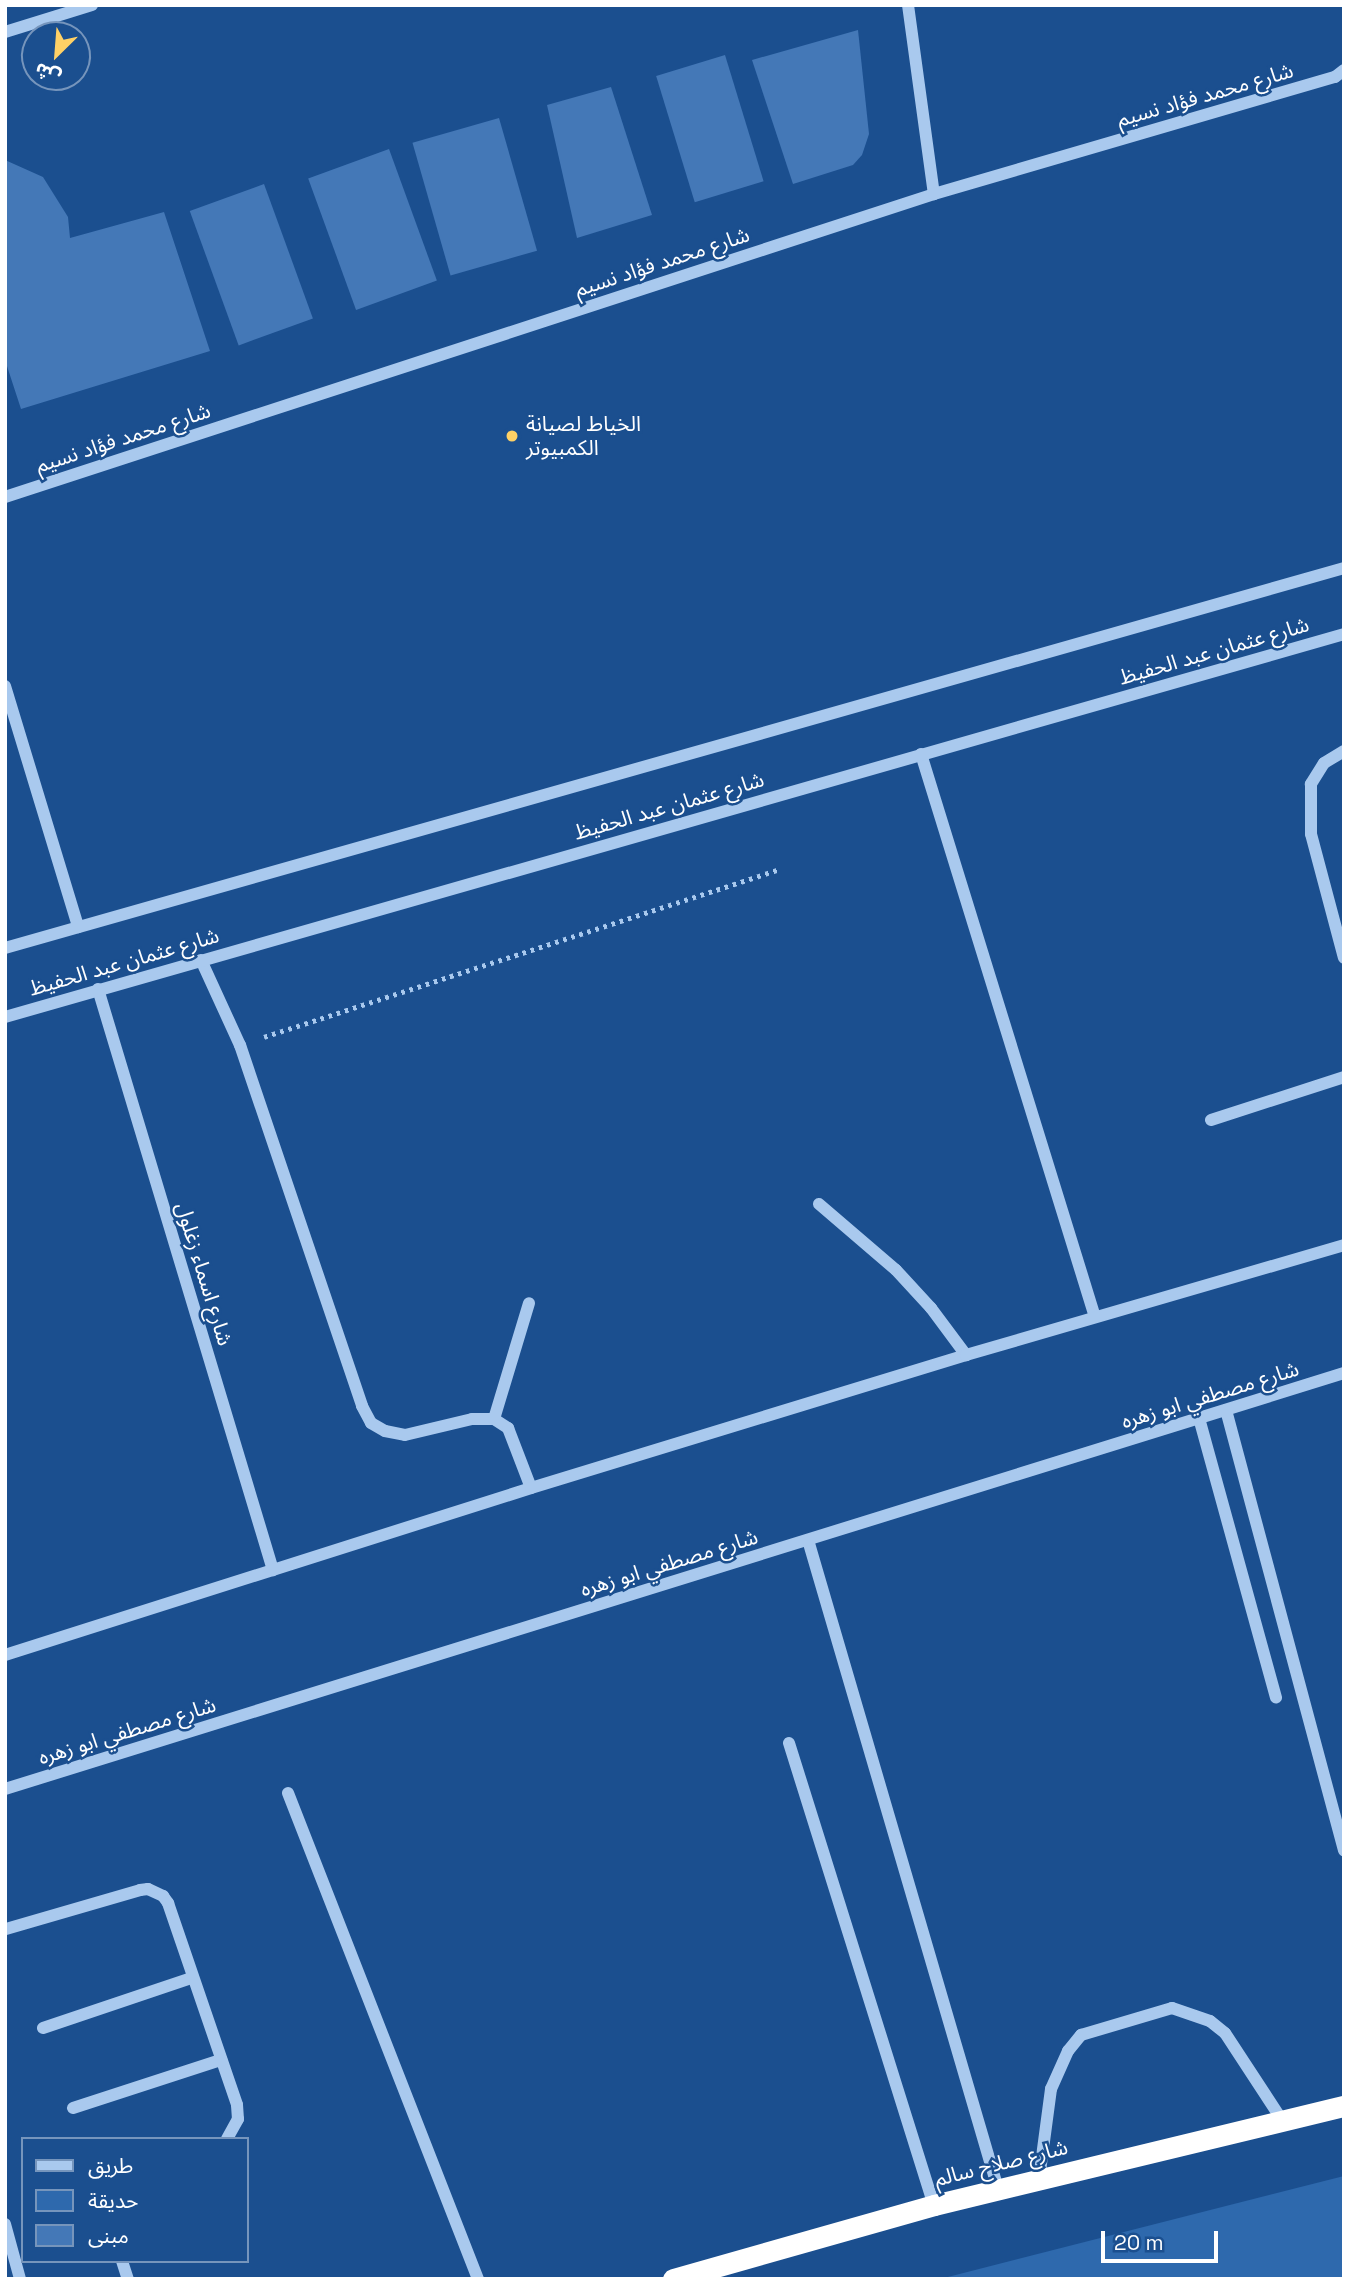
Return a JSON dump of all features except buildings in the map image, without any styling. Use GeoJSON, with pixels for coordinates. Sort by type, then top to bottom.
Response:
{"type":"FeatureCollection","features":[{"type":"Feature","properties":{"kind":"highway","name":"شارع صلاح سالم"},"geometry":{"type":"LineString","coordinates":[[673,2279],[934,2205],[1344,2106]]}},
{"type":"Feature","properties":{"kind":"street"},"geometry":{"type":"LineString","coordinates":[[5,32],[92,5]]}},
{"type":"Feature","properties":{"kind":"street"},"geometry":{"type":"LineString","coordinates":[[908,5],[934,194]]}},
{"type":"Feature","properties":{"kind":"street","name":"شارع محمد فؤاد نسيم"},"geometry":{"type":"LineString","coordinates":[[5,497],[934,194],[1341,76]]}},
{"type":"Feature","properties":{"kind":"street"},"geometry":{"type":"LineString","coordinates":[[5,948],[1344,568]]}},
{"type":"Feature","properties":{"kind":"street","name":"شارع عثمان عبد الحفيظ"},"geometry":{"type":"LineString","coordinates":[[5,1017],[1344,634]]}},
{"type":"Feature","properties":{"kind":"street"},"geometry":{"type":"LineString","coordinates":[[5,686],[78,927]]}},
{"type":"Feature","properties":{"kind":"street"},"geometry":{"type":"LineString","coordinates":[[1344,751],[1324,763],[1311,785],[1311,834],[1344,958]]}},
{"type":"Feature","properties":{"kind":"street"},"geometry":{"type":"LineString","coordinates":[[921,754],[1095,1317]]}},
{"type":"Feature","properties":{"kind":"street"},"geometry":{"type":"LineString","coordinates":[[201,960],[240,1045],[362,1406],[372,1423],[385,1431],[405,1434],[472,1419],[494,1419],[508,1428],[531,1488]]}},
{"type":"Feature","properties":{"kind":"street","name":"شارع اسماء زغلول"},"geometry":{"type":"LineString","coordinates":[[97,989],[273,1570]]}},
{"type":"Feature","properties":{"kind":"street"},"geometry":{"type":"LineString","coordinates":[[1211,1120],[1344,1077]]}},
{"type":"Feature","properties":{"kind":"street"},"geometry":{"type":"LineString","coordinates":[[819,1204],[895,1270],[931,1308],[966,1355]]}},
{"type":"Feature","properties":{"kind":"street"},"geometry":{"type":"LineString","coordinates":[[5,1655],[531,1488],[966,1355],[1344,1245]]}},
{"type":"Feature","properties":{"kind":"street"},"geometry":{"type":"LineString","coordinates":[[494,1419],[528,1303]]}},
{"type":"Feature","properties":{"kind":"street","name":"شارع مصطفي ابو زهره"},"geometry":{"type":"LineString","coordinates":[[5,1789],[1344,1373]]}},
{"type":"Feature","properties":{"kind":"street"},"geometry":{"type":"LineString","coordinates":[[1226,1410],[1344,1850]]}},
{"type":"Feature","properties":{"kind":"street"},"geometry":{"type":"LineString","coordinates":[[1199,1418],[1276,1698]]}},
{"type":"Feature","properties":{"kind":"street"},"geometry":{"type":"LineString","coordinates":[[808,1540],[998,2189]]}},
{"type":"Feature","properties":{"kind":"street"},"geometry":{"type":"LineString","coordinates":[[789,1743],[934,2205]]}},
{"type":"Feature","properties":{"kind":"street"},"geometry":{"type":"LineString","coordinates":[[288,1793],[478,2279]]}},
{"type":"Feature","properties":{"kind":"street"},"geometry":{"type":"LineString","coordinates":[[6,1929],[148,1889],[156,1892],[168,1903],[237,2105],[238,2119],[228,2137]]}},
{"type":"Feature","properties":{"kind":"street"},"geometry":{"type":"LineString","coordinates":[[43,2028],[192,1978]]}},
{"type":"Feature","properties":{"kind":"street"},"geometry":{"type":"LineString","coordinates":[[1039,2179],[1051,2089],[1068,2051],[1081,2035],[1172,2008],[1210,2021],[1225,2033],[1282,2120]]}},
{"type":"Feature","properties":{"kind":"street"},"geometry":{"type":"LineString","coordinates":[[73,2108],[221,2060]]}},
{"type":"Feature","properties":{"kind":"street"},"geometry":{"type":"LineString","coordinates":[[5,2224],[20,2279]]}},
{"type":"Feature","properties":{"kind":"path"},"geometry":{"type":"LineString","coordinates":[[240,1045],[780,869]]}},
{"type":"Feature","properties":{"kind":"green space"},"geometry":{"type":"Polygon","coordinates":[[[1344,2176],[1344,2278],[940,2279],[1344,2176]]]}},
{"type":"Feature","properties":{"kind":"place","name":"الخياط لصيانة الكمبيوتر"},"geometry":{"type":"Point","coordinates":[512,436]}}]}
